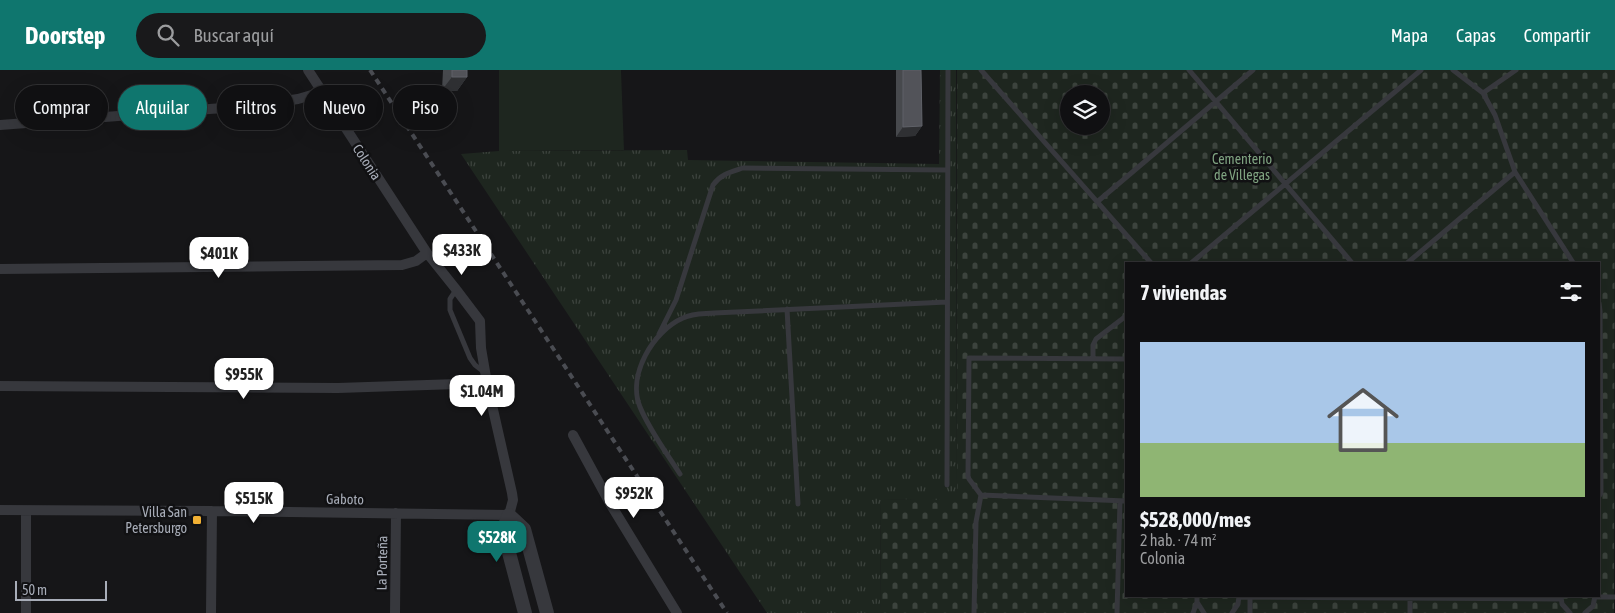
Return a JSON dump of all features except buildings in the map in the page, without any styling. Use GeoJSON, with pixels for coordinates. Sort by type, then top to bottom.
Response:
{"type":"FeatureCollection","features":[{"type":"Feature","properties":{"kind":"street","name":"Colonia"},"geometry":{"type":"LineString","coordinates":[[308,70],[318,85]]}},
{"type":"Feature","properties":{"kind":"street"},"geometry":{"type":"LineString","coordinates":[[0,125],[249,106],[304,97]]}},
{"type":"Feature","properties":{"kind":"street","name":"Colonia"},"geometry":{"type":"LineString","coordinates":[[347,130],[427,253],[476,315],[481,326],[481,348],[486,378]]}},
{"type":"Feature","properties":{"kind":"street"},"geometry":{"type":"LineString","coordinates":[[0,269],[402,265],[416,261],[427,253]]}},
{"type":"Feature","properties":{"kind":"street"},"geometry":{"type":"LineString","coordinates":[[0,386],[338,388],[486,378],[512,493],[509,515],[503,530],[525,613]]}},
{"type":"Feature","properties":{"kind":"street"},"geometry":{"type":"LineString","coordinates":[[573,435],[611,505],[678,613]]}},
{"type":"Feature","properties":{"kind":"street","name":"Gaboto"},"geometry":{"type":"LineString","coordinates":[[0,510],[509,515]]}},
{"type":"Feature","properties":{"kind":"street"},"geometry":{"type":"LineString","coordinates":[[26,511],[26,613]]}},
{"type":"Feature","properties":{"kind":"street"},"geometry":{"type":"LineString","coordinates":[[211,613],[212,511]]}},
{"type":"Feature","properties":{"kind":"street","name":"La Porteña"},"geometry":{"type":"LineString","coordinates":[[395,613],[396,513]]}},
{"type":"Feature","properties":{"kind":"street"},"geometry":{"type":"LineString","coordinates":[[509,515],[524,529],[547,613]]}},
{"type":"Feature","properties":{"kind":"lane"},"geometry":{"type":"LineString","coordinates":[[947,485],[948,70]]}},
{"type":"Feature","properties":{"kind":"lane"},"geometry":{"type":"LineString","coordinates":[[981,70],[1150,262]]}},
{"type":"Feature","properties":{"kind":"lane"},"geometry":{"type":"LineString","coordinates":[[1189,70],[1351,262]]}},
{"type":"Feature","properties":{"kind":"lane"},"geometry":{"type":"LineString","coordinates":[[1097,202],[1253,70]]}},
{"type":"Feature","properties":{"kind":"lane"},"geometry":{"type":"LineString","coordinates":[[1192,262],[1421,70]]}},
{"type":"Feature","properties":{"kind":"lane"},"geometry":{"type":"LineString","coordinates":[[1454,70],[1483,93],[1495,115],[1515,172],[1573,262]]}},
{"type":"Feature","properties":{"kind":"lane"},"geometry":{"type":"LineString","coordinates":[[1483,93],[1516,70]]}},
{"type":"Feature","properties":{"kind":"lane"},"geometry":{"type":"LineString","coordinates":[[680,474],[655,436],[640,406],[638,396],[639,371],[641,363],[665,326],[676,300],[713,185],[718,178],[726,173],[743,168],[948,170]]}},
{"type":"Feature","properties":{"kind":"lane"},"geometry":{"type":"LineString","coordinates":[[1408,262],[1515,172]]}},
{"type":"Feature","properties":{"kind":"lane"},"geometry":{"type":"LineString","coordinates":[[457,290],[450,299],[450,310],[470,358],[486,378]]}},
{"type":"Feature","properties":{"kind":"lane"},"geometry":{"type":"LineString","coordinates":[[655,340],[678,320],[692,315],[947,302]]}},
{"type":"Feature","properties":{"kind":"lane"},"geometry":{"type":"LineString","coordinates":[[788,309],[798,504]]}},
{"type":"Feature","properties":{"kind":"lane"},"geometry":{"type":"LineString","coordinates":[[1600,311],[1600,494]]}},
{"type":"Feature","properties":{"kind":"lane"},"geometry":{"type":"LineString","coordinates":[[1093,359],[1093,345],[1096,339],[1125,317]]}},
{"type":"Feature","properties":{"kind":"lane"},"geometry":{"type":"LineString","coordinates":[[974,613],[976,522],[981,495],[968,476],[969,358],[1125,359]]}},
{"type":"Feature","properties":{"kind":"lane"},"geometry":{"type":"LineString","coordinates":[[981,495],[1123,501],[1117,613]]}},
{"type":"Feature","properties":{"kind":"lane"},"geometry":{"type":"LineString","coordinates":[[1600,596],[1615,597]]}},
{"type":"Feature","properties":{"kind":"lane"},"geometry":{"type":"LineString","coordinates":[[1232,613],[1238,604],[1239,597],[1561,598],[1562,604],[1570,613]]}},
{"type":"Feature","properties":{"kind":"lane"},"geometry":{"type":"LineString","coordinates":[[1250,597],[1250,613]]}},
{"type":"Feature","properties":{"kind":"lane"},"geometry":{"type":"LineString","coordinates":[[1410,597],[1410,613]]}},
{"type":"Feature","properties":{"kind":"lane"},"geometry":{"type":"LineString","coordinates":[[1586,613],[1593,606],[1595,597]]}},
{"type":"Feature","properties":{"kind":"lane"},"geometry":{"type":"LineString","coordinates":[[1193,613],[1197,599]]}},
{"type":"Feature","properties":{"kind":"lane"},"geometry":{"type":"LineString","coordinates":[[1197,599],[1204,613]]}},
{"type":"Feature","properties":{"kind":"green space"},"geometry":{"type":"Polygon","coordinates":[[[499,70],[621,70],[624,150],[499,151],[499,70]]]}},
{"type":"Feature","properties":{"kind":"green space"},"geometry":{"type":"Polygon","coordinates":[[[940,70],[956,70],[957,501],[881,499],[880,613],[767,613],[461,154],[499,151],[687,150],[688,160],[939,164],[940,70]]]}},
{"type":"Feature","properties":{"kind":"green space","name":"Cementerio de Villegas"},"geometry":{"type":"Polygon","coordinates":[[[957,70],[1615,70],[1614,613],[880,613],[881,499],[957,500],[957,70]]]}},
{"type":"Feature","properties":{"kind":"railway"},"geometry":{"type":"LineString","coordinates":[[370,70],[727,613]]}},
{"type":"Feature","properties":{"kind":"place","name":"Villa San Petersburgo"},"geometry":{"type":"Point","coordinates":[197,520]}}]}
